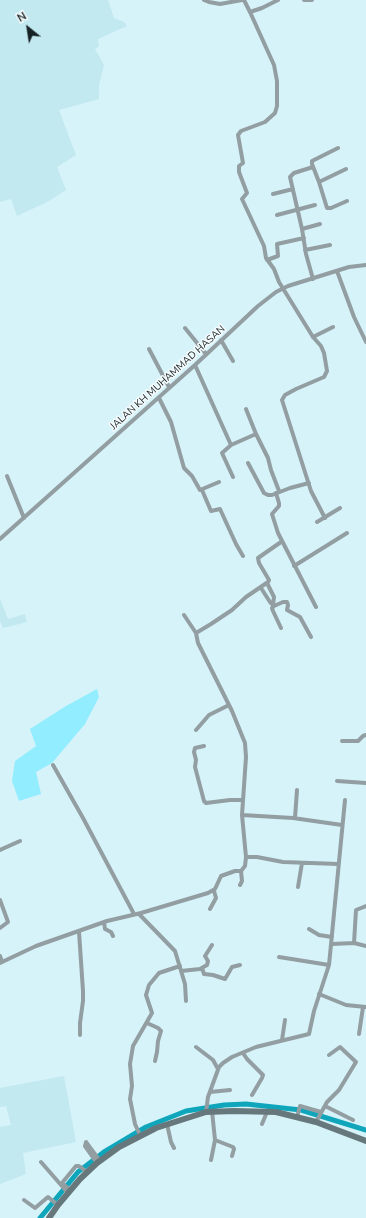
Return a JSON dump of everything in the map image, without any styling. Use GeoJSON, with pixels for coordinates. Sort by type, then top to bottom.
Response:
{"type":"FeatureCollection","features":[{"type":"Feature","properties":{"kind":"main road"},"geometry":{"type":"LineString","coordinates":[[49,1218],[57,1204],[97,1161],[139,1133],[208,1110],[276,1112],[297,1115],[366,1140]]}},
{"type":"Feature","properties":{"kind":"street"},"geometry":{"type":"LineString","coordinates":[[204,0],[220,4],[243,0],[274,65],[277,81],[277,106],[275,113],[265,122],[240,132],[237,136],[243,162],[239,166],[239,172],[248,193],[242,198],[242,200],[264,246],[264,253],[274,269],[278,282],[322,348],[327,368],[324,377],[286,395],[282,400],[311,491],[325,518]]}},
{"type":"Feature","properties":{"kind":"street"},"geometry":{"type":"LineString","coordinates":[[250,12],[278,0]]}},
{"type":"Feature","properties":{"kind":"street"},"geometry":{"type":"LineString","coordinates":[[304,0],[312,0]]}},
{"type":"Feature","properties":{"kind":"street"},"geometry":{"type":"LineString","coordinates":[[338,148],[312,161],[313,167],[327,208],[331,208],[347,201]]}},
{"type":"Feature","properties":{"kind":"street"},"geometry":{"type":"LineString","coordinates":[[313,167],[291,175],[290,180],[298,210],[305,250],[313,278]]}},
{"type":"Feature","properties":{"kind":"street"},"geometry":{"type":"LineString","coordinates":[[319,182],[346,169]]}},
{"type":"Feature","properties":{"kind":"street"},"geometry":{"type":"LineString","coordinates":[[273,194],[293,189]]}},
{"type":"Feature","properties":{"kind":"street"},"geometry":{"type":"LineString","coordinates":[[277,214],[315,205]]}},
{"type":"Feature","properties":{"kind":"street"},"geometry":{"type":"LineString","coordinates":[[302,229],[320,224]]}},
{"type":"Feature","properties":{"kind":"street"},"geometry":{"type":"LineString","coordinates":[[267,260],[278,256],[277,244],[304,238]]}},
{"type":"Feature","properties":{"kind":"street"},"geometry":{"type":"LineString","coordinates":[[305,250],[330,245]]}},
{"type":"Feature","properties":{"kind":"street","name":"JALAN KH MUHAMMAD HASAN"},"geometry":{"type":"LineString","coordinates":[[0,539],[159,398],[169,387],[195,365],[258,306],[283,288],[349,267],[366,265]]}},
{"type":"Feature","properties":{"kind":"street"},"geometry":{"type":"LineString","coordinates":[[338,271],[354,317],[364,334],[366,342]]}},
{"type":"Feature","properties":{"kind":"street"},"geometry":{"type":"LineString","coordinates":[[314,337],[333,327]]}},
{"type":"Feature","properties":{"kind":"street"},"geometry":{"type":"LineString","coordinates":[[185,328],[206,354]]}},
{"type":"Feature","properties":{"kind":"street"},"geometry":{"type":"LineString","coordinates":[[221,340],[233,361]]}},
{"type":"Feature","properties":{"kind":"street"},"geometry":{"type":"LineString","coordinates":[[149,349],[169,387]]}},
{"type":"Feature","properties":{"kind":"street"},"geometry":{"type":"LineString","coordinates":[[195,365],[231,445]]}},
{"type":"Feature","properties":{"kind":"street"},"geometry":{"type":"LineString","coordinates":[[159,398],[171,422],[182,466],[202,490],[210,511],[220,509],[243,556]]}},
{"type":"Feature","properties":{"kind":"street"},"geometry":{"type":"LineString","coordinates":[[246,409],[268,458],[277,492],[279,506],[272,514],[281,542],[316,607]]}},
{"type":"Feature","properties":{"kind":"street"},"geometry":{"type":"LineString","coordinates":[[233,477],[222,453],[231,445],[256,434]]}},
{"type":"Feature","properties":{"kind":"street"},"geometry":{"type":"LineString","coordinates":[[248,463],[264,493],[268,495],[309,483]]}},
{"type":"Feature","properties":{"kind":"street"},"geometry":{"type":"LineString","coordinates":[[7,476],[24,518]]}},
{"type":"Feature","properties":{"kind":"street"},"geometry":{"type":"LineString","coordinates":[[202,490],[219,482]]}},
{"type":"Feature","properties":{"kind":"street"},"geometry":{"type":"LineString","coordinates":[[318,522],[340,508]]}},
{"type":"Feature","properties":{"kind":"street"},"geometry":{"type":"LineString","coordinates":[[294,566],[347,533]]}},
{"type":"Feature","properties":{"kind":"street"},"geometry":{"type":"LineString","coordinates":[[281,542],[258,558],[259,563],[269,580],[267,583],[274,597],[274,605],[272,608],[281,628]]}},
{"type":"Feature","properties":{"kind":"street"},"geometry":{"type":"LineString","coordinates":[[196,633],[232,610],[246,597],[267,583]]}},
{"type":"Feature","properties":{"kind":"street"},"geometry":{"type":"LineString","coordinates":[[261,588],[270,602],[274,605]]}},
{"type":"Feature","properties":{"kind":"street"},"geometry":{"type":"LineString","coordinates":[[274,605],[287,602],[287,610],[300,617],[311,637]]}},
{"type":"Feature","properties":{"kind":"street"},"geometry":{"type":"LineString","coordinates":[[184,615],[196,633],[198,643],[242,733],[246,749],[242,815],[246,857],[245,864],[241,871],[242,881],[240,885]]}},
{"type":"Feature","properties":{"kind":"street"},"geometry":{"type":"LineString","coordinates":[[196,730],[209,715],[229,705]]}},
{"type":"Feature","properties":{"kind":"street"},"geometry":{"type":"LineString","coordinates":[[342,741],[358,741],[366,735]]}},
{"type":"Feature","properties":{"kind":"street"},"geometry":{"type":"LineString","coordinates":[[204,746],[197,747],[194,751],[196,760],[195,767],[204,802],[243,800]]}},
{"type":"Feature","properties":{"kind":"street"},"geometry":{"type":"LineString","coordinates":[[52,765],[83,818],[134,914]]}},
{"type":"Feature","properties":{"kind":"street"},"geometry":{"type":"LineString","coordinates":[[337,781],[366,783]]}},
{"type":"Feature","properties":{"kind":"street"},"geometry":{"type":"LineString","coordinates":[[295,818],[297,790]]}},
{"type":"Feature","properties":{"kind":"street"},"geometry":{"type":"LineString","coordinates":[[211,1160],[215,1140],[208,1110],[209,1095],[218,1069],[223,1063],[256,1047],[309,1034],[314,1011],[329,965],[345,800]]}},
{"type":"Feature","properties":{"kind":"street"},"geometry":{"type":"LineString","coordinates":[[242,815],[295,818],[342,825]]}},
{"type":"Feature","properties":{"kind":"street"},"geometry":{"type":"LineString","coordinates":[[0,850],[20,841]]}},
{"type":"Feature","properties":{"kind":"street"},"geometry":{"type":"LineString","coordinates":[[246,857],[302,863],[338,864]]}},
{"type":"Feature","properties":{"kind":"street"},"geometry":{"type":"LineString","coordinates":[[298,887],[302,863]]}},
{"type":"Feature","properties":{"kind":"street"},"geometry":{"type":"LineString","coordinates":[[0,956],[1,962],[36,946],[104,922],[139,914],[197,897],[214,891],[218,881],[223,875],[235,871],[241,871]]}},
{"type":"Feature","properties":{"kind":"street"},"geometry":{"type":"LineString","coordinates":[[210,909],[216,898],[214,891]]}},
{"type":"Feature","properties":{"kind":"street"},"geometry":{"type":"LineString","coordinates":[[0,900],[8,922],[0,928]]}},
{"type":"Feature","properties":{"kind":"street"},"geometry":{"type":"LineString","coordinates":[[354,943],[356,912],[358,909],[366,906]]}},
{"type":"Feature","properties":{"kind":"street"},"geometry":{"type":"LineString","coordinates":[[139,914],[174,951],[185,984],[186,1001]]}},
{"type":"Feature","properties":{"kind":"street"},"geometry":{"type":"LineString","coordinates":[[104,922],[106,929],[111,932],[113,936]]}},
{"type":"Feature","properties":{"kind":"street"},"geometry":{"type":"LineString","coordinates":[[309,929],[319,935],[332,937]]}},
{"type":"Feature","properties":{"kind":"street"},"geometry":{"type":"LineString","coordinates":[[79,932],[83,991],[80,1035]]}},
{"type":"Feature","properties":{"kind":"street"},"geometry":{"type":"LineString","coordinates":[[332,944],[354,943],[366,946]]}},
{"type":"Feature","properties":{"kind":"street"},"geometry":{"type":"LineString","coordinates":[[181,971],[202,968],[208,963],[205,956],[212,945]]}},
{"type":"Feature","properties":{"kind":"street"},"geometry":{"type":"LineString","coordinates":[[279,957],[329,965]]}},
{"type":"Feature","properties":{"kind":"street"},"geometry":{"type":"LineString","coordinates":[[202,968],[204,974],[226,979],[232,967],[240,965]]}},
{"type":"Feature","properties":{"kind":"street"},"geometry":{"type":"LineString","coordinates":[[139,1133],[135,1124],[130,1099],[132,1086],[130,1064],[133,1046],[152,1013],[146,996],[149,984],[159,973],[180,966]]}},
{"type":"Feature","properties":{"kind":"street"},"geometry":{"type":"LineString","coordinates":[[319,994],[346,1004],[364,1007],[359,1034]]}},
{"type":"Feature","properties":{"kind":"street"},"geometry":{"type":"LineString","coordinates":[[282,1040],[285,1020]]}},
{"type":"Feature","properties":{"kind":"street"},"geometry":{"type":"LineString","coordinates":[[147,1023],[161,1031],[155,1062]]}},
{"type":"Feature","properties":{"kind":"street"},"geometry":{"type":"LineString","coordinates":[[196,1047],[214,1060],[218,1069]]}},
{"type":"Feature","properties":{"kind":"street"},"geometry":{"type":"LineString","coordinates":[[317,1121],[327,1102],[340,1090],[356,1062],[340,1047],[329,1055]]}},
{"type":"Feature","properties":{"kind":"street"},"geometry":{"type":"LineString","coordinates":[[243,1053],[263,1075],[252,1095]]}},
{"type":"Feature","properties":{"kind":"street"},"geometry":{"type":"LineString","coordinates":[[209,1095],[230,1090]]}},
{"type":"Feature","properties":{"kind":"street"},"geometry":{"type":"LineString","coordinates":[[297,1115],[300,1106],[321,1112]]}},
{"type":"Feature","properties":{"kind":"street"},"geometry":{"type":"LineString","coordinates":[[325,1106],[353,1120]]}},
{"type":"Feature","properties":{"kind":"street"},"geometry":{"type":"LineString","coordinates":[[262,1124],[267,1112]]}},
{"type":"Feature","properties":{"kind":"street"},"geometry":{"type":"LineString","coordinates":[[167,1123],[171,1142],[174,1148]]}},
{"type":"Feature","properties":{"kind":"street"},"geometry":{"type":"LineString","coordinates":[[215,1140],[232,1147],[234,1149],[232,1156]]}},
{"type":"Feature","properties":{"kind":"street"},"geometry":{"type":"LineString","coordinates":[[89,1149],[97,1161]]}},
{"type":"Feature","properties":{"kind":"street"},"geometry":{"type":"LineString","coordinates":[[41,1162],[68,1191]]}},
{"type":"Feature","properties":{"kind":"street"},"geometry":{"type":"LineString","coordinates":[[63,1186],[62,1183],[76,1166],[79,1166],[86,1172]]}},
{"type":"Feature","properties":{"kind":"street"},"geometry":{"type":"LineString","coordinates":[[24,1200],[35,1208],[47,1198],[51,1199],[57,1204]]}},
{"type":"Feature","properties":{"kind":"shaded area"},"geometry":{"type":"Polygon","coordinates":[[[0,0],[108,0],[114,18],[124,22],[127,26],[98,39],[99,46],[95,49],[104,65],[99,85],[99,99],[59,110],[76,155],[57,167],[66,190],[49,201],[17,216],[11,199],[0,202],[0,0]]]}},
{"type":"Feature","properties":{"kind":"shaded area"},"geometry":{"type":"Polygon","coordinates":[[[0,599],[8,619],[25,614],[27,622],[3,628],[0,621],[0,599]]]}},
{"type":"Feature","properties":{"kind":"shaded area"},"geometry":{"type":"Polygon","coordinates":[[[97,689],[99,697],[85,724],[52,763],[36,772],[41,794],[19,801],[12,781],[15,761],[36,746],[30,729],[66,706],[97,689]]]}},
{"type":"Feature","properties":{"kind":"shaded area"},"geometry":{"type":"Polygon","coordinates":[[[64,1076],[76,1142],[23,1153],[26,1174],[0,1184],[0,1127],[11,1125],[6,1106],[0,1107],[0,1088],[64,1076]]]}},
{"type":"Feature","properties":{"kind":"waterway"},"geometry":{"type":"LineString","coordinates":[[40,1218],[78,1172],[104,1152],[146,1127],[186,1111],[224,1105],[246,1104],[301,1110],[366,1130]]}}]}
